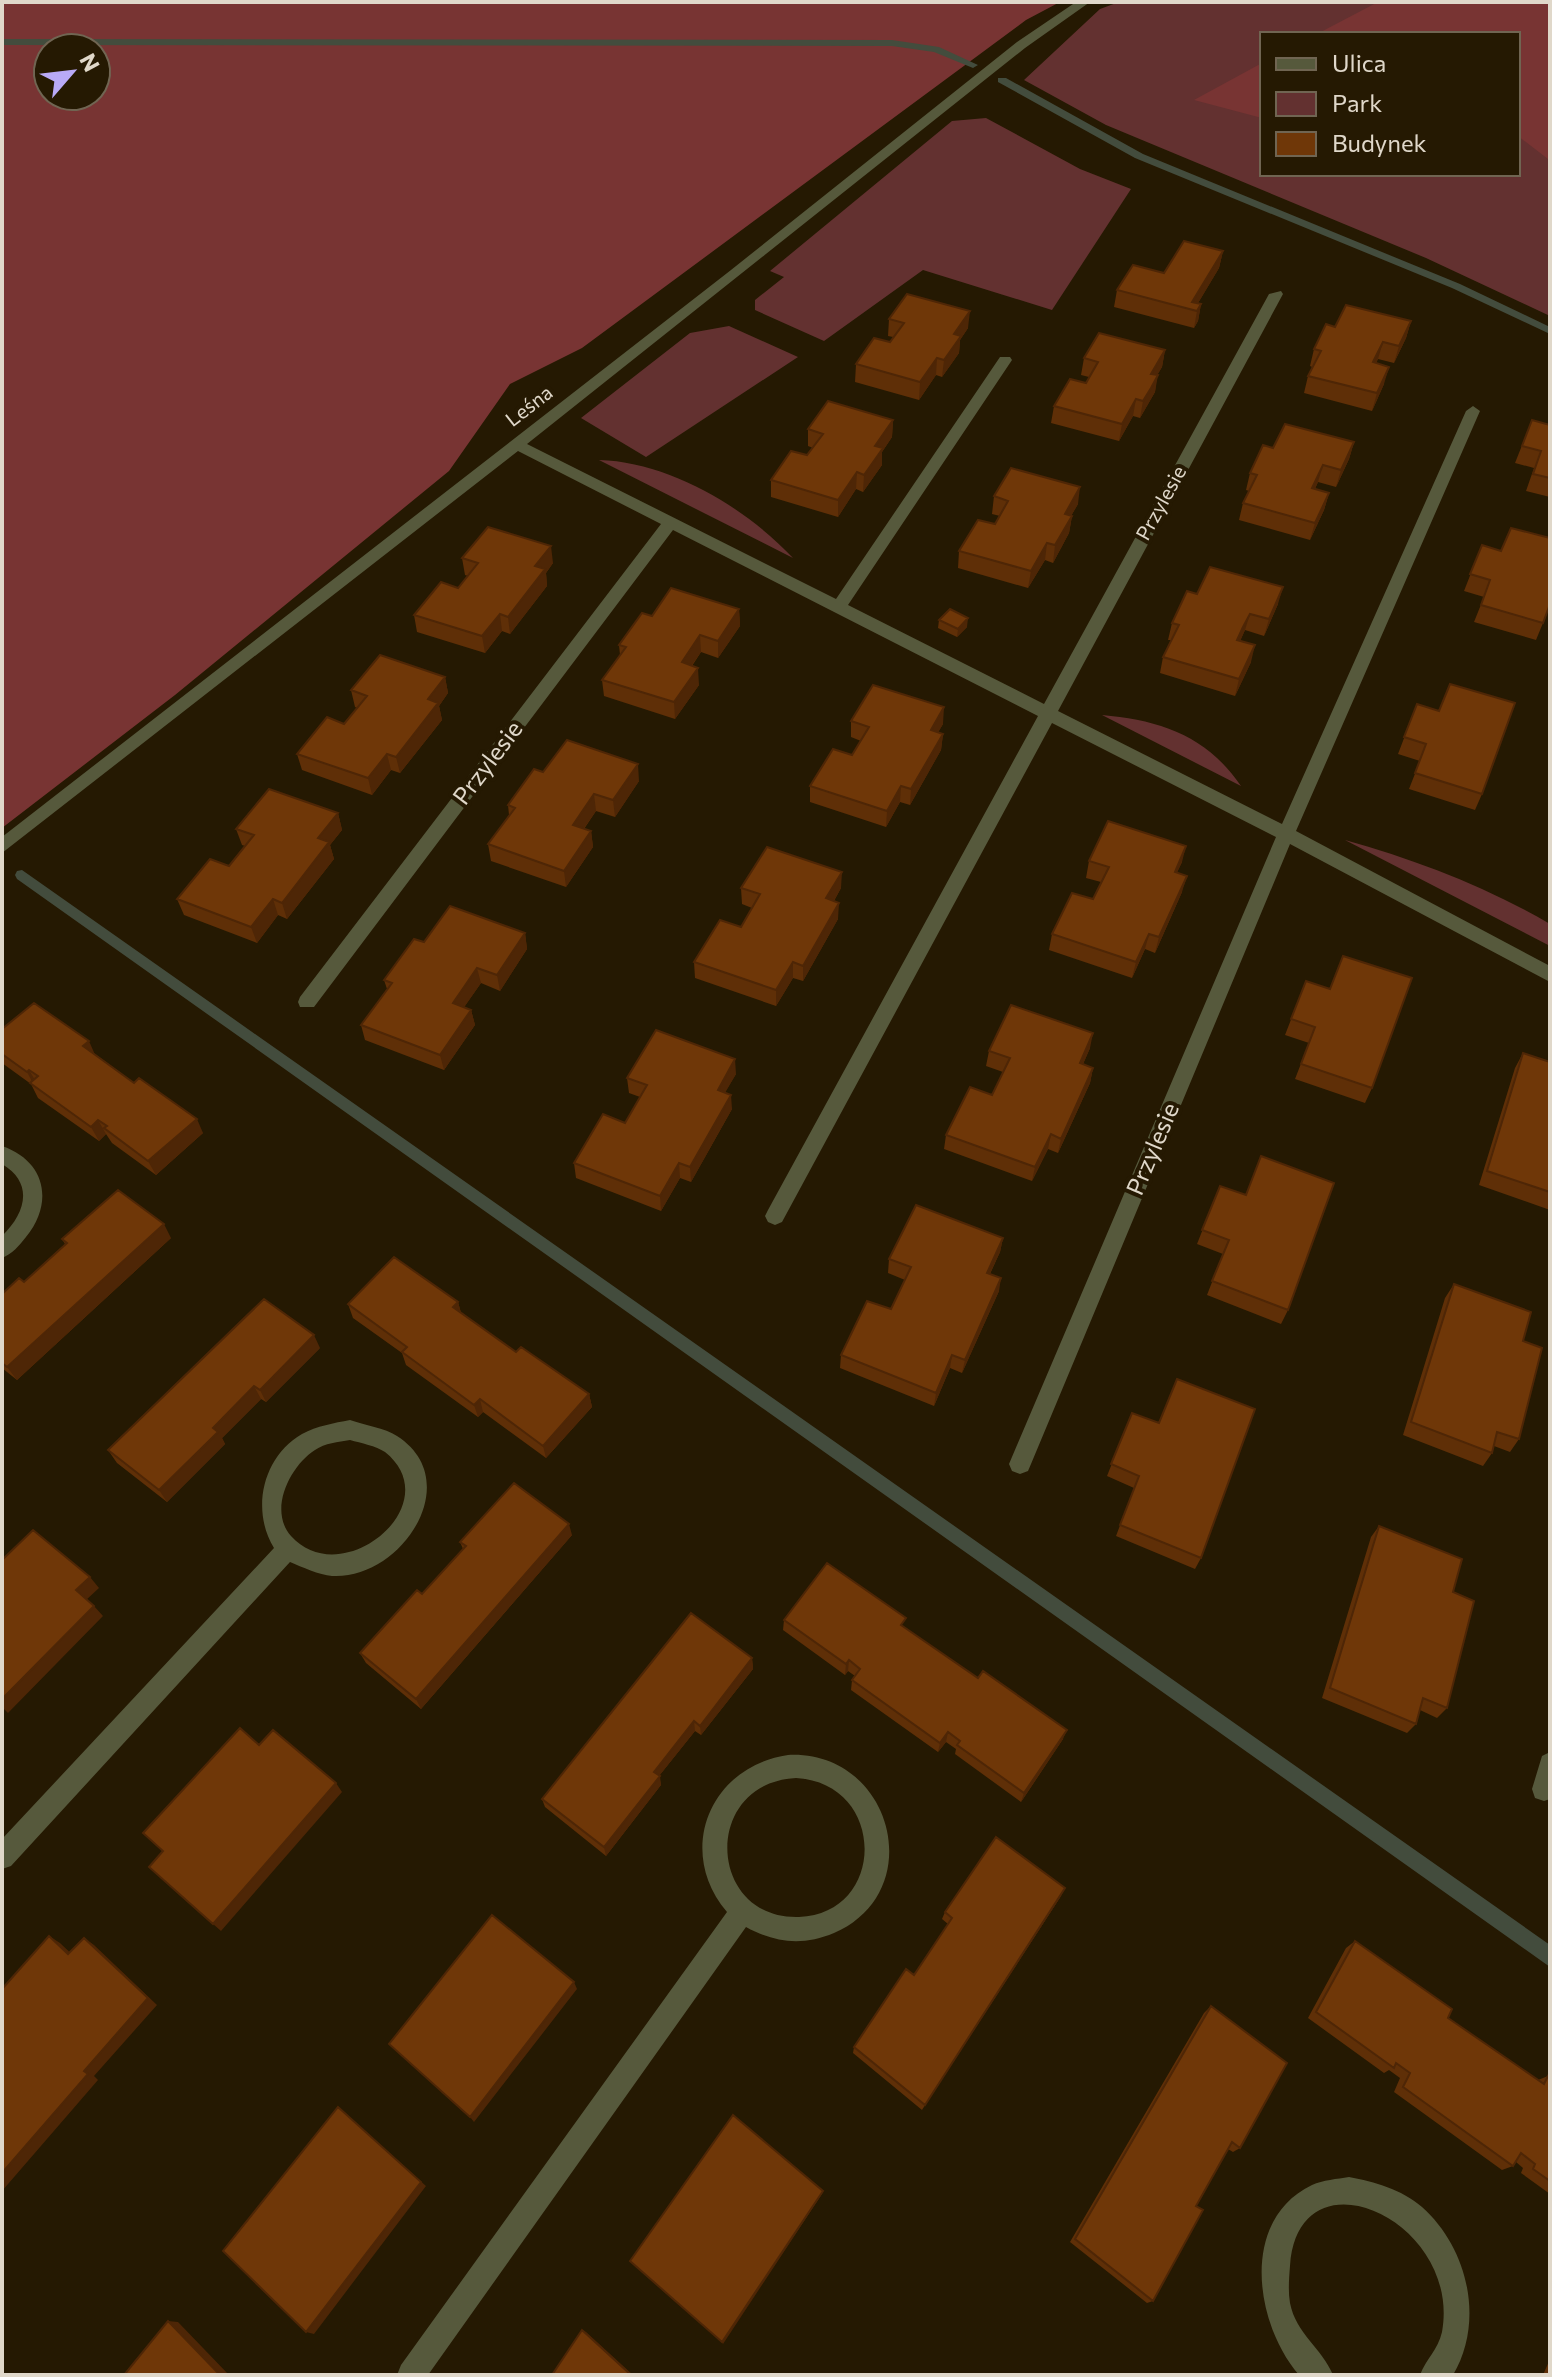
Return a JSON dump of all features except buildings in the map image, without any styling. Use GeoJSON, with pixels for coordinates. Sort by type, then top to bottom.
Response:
{"type":"FeatureCollection","features":[{"type":"Feature","properties":{"kind":"street","name":"Leśna"},"geometry":{"type":"LineString","coordinates":[[2,846],[806,218],[1021,45],[1084,2]]}},
{"type":"Feature","properties":{"kind":"street","name":"Przylesie"},"geometry":{"type":"LineString","coordinates":[[775,1216],[1276,294]]}},
{"type":"Feature","properties":{"kind":"street"},"geometry":{"type":"LineString","coordinates":[[838,608],[1005,360]]}},
{"type":"Feature","properties":{"kind":"street","name":"Przylesie"},"geometry":{"type":"LineString","coordinates":[[1020,1464],[1286,834],[1473,411]]}},
{"type":"Feature","properties":{"kind":"street"},"geometry":{"type":"LineString","coordinates":[[516,444],[1286,834],[1550,975]]}},
{"type":"Feature","properties":{"kind":"street","name":"Przylesie"},"geometry":{"type":"LineString","coordinates":[[307,1002],[669,524]]}},
{"type":"Feature","properties":{"kind":"street"},"geometry":{"type":"LineString","coordinates":[[2,1154],[17,1161],[30,1175],[36,1192],[32,1212],[22,1232],[2,1249]]}},
{"type":"Feature","properties":{"kind":"street"},"geometry":{"type":"LineString","coordinates":[[350,1430],[372,1433],[392,1441],[408,1458],[417,1479],[416,1503],[406,1527],[388,1547],[364,1561],[336,1566],[311,1562],[288,1549],[274,1529],[269,1506],[275,1480],[289,1458],[306,1443],[350,1430]]}},
{"type":"Feature","properties":{"kind":"street"},"geometry":{"type":"LineString","coordinates":[[2,1857],[288,1549]]}},
{"type":"Feature","properties":{"kind":"street"},"geometry":{"type":"LineString","coordinates":[[1544,1789],[1550,1764]]}},
{"type":"Feature","properties":{"kind":"street"},"geometry":{"type":"LineString","coordinates":[[793,1765],[818,1768],[841,1779],[861,1799],[874,1825],[878,1854],[870,1884],[854,1908],[829,1925],[799,1932],[770,1927],[743,1911],[724,1886],[715,1857],[718,1826],[730,1799],[747,1781],[769,1769],[793,1765]]}},
{"type":"Feature","properties":{"kind":"street"},"geometry":{"type":"LineString","coordinates":[[411,2375],[743,1911]]}},
{"type":"Feature","properties":{"kind":"street"},"geometry":{"type":"LineString","coordinates":[[1317,2374],[1292,2343],[1276,2306],[1273,2268],[1282,2233],[1298,2210],[1321,2195],[1347,2189],[1375,2194],[1403,2206],[1430,2233],[1449,2265],[1458,2302],[1454,2339],[1441,2369],[1434,2375]]}},
{"type":"Feature","properties":{"kind":"green space"},"geometry":{"type":"Polygon","coordinates":[[[1119,2],[1550,2],[1550,316],[1426,258],[1106,125],[1024,80],[1100,9],[1119,2]]]}},
{"type":"Feature","properties":{"kind":"green space"},"geometry":{"type":"Polygon","coordinates":[[[986,118],[1080,169],[1131,189],[1052,310],[923,270],[824,341],[755,310],[755,300],[784,277],[770,271],[952,121],[986,118]]]}},
{"type":"Feature","properties":{"kind":"green space"},"geometry":{"type":"Polygon","coordinates":[[[729,326],[798,357],[646,457],[581,418],[690,333],[729,326]]]}},
{"type":"Feature","properties":{"kind":"green space"},"geometry":{"type":"Polygon","coordinates":[[[599,460],[653,469],[705,491],[753,522],[793,558],[599,460]]]}},
{"type":"Feature","properties":{"kind":"green space"},"geometry":{"type":"Polygon","coordinates":[[[1102,715],[1143,721],[1180,734],[1213,755],[1241,786],[1102,715]]]}},
{"type":"Feature","properties":{"kind":"green space"},"geometry":{"type":"Polygon","coordinates":[[[1345,840],[1450,875],[1525,910],[1550,924],[1550,946],[1345,840]]]}},
{"type":"Feature","properties":{"kind":"shaded area"},"geometry":{"type":"Polygon","coordinates":[[[2,2],[1060,2],[1026,20],[582,348],[510,384],[449,471],[175,695],[2,828],[2,2]]]}},
{"type":"Feature","properties":{"kind":"shaded area"},"geometry":{"type":"Polygon","coordinates":[[[1378,2],[1550,2],[1548,159],[1520,138],[1520,32],[1321,32],[1378,2]]]}},
{"type":"Feature","properties":{"kind":"shaded area"},"geometry":{"type":"Polygon","coordinates":[[[1260,64],[1260,117],[1194,100],[1260,64]]]}},
{"type":"Feature","properties":{"kind":"waterway"},"geometry":{"type":"LineString","coordinates":[[2,42],[892,43],[936,49],[973,65]]}},
{"type":"Feature","properties":{"kind":"waterway"},"geometry":{"type":"LineString","coordinates":[[1002,80],[1139,156],[1456,286],[1550,331]]}},
{"type":"Feature","properties":{"kind":"waterway"},"geometry":{"type":"LineString","coordinates":[[22,875],[1550,1957]]}}]}
